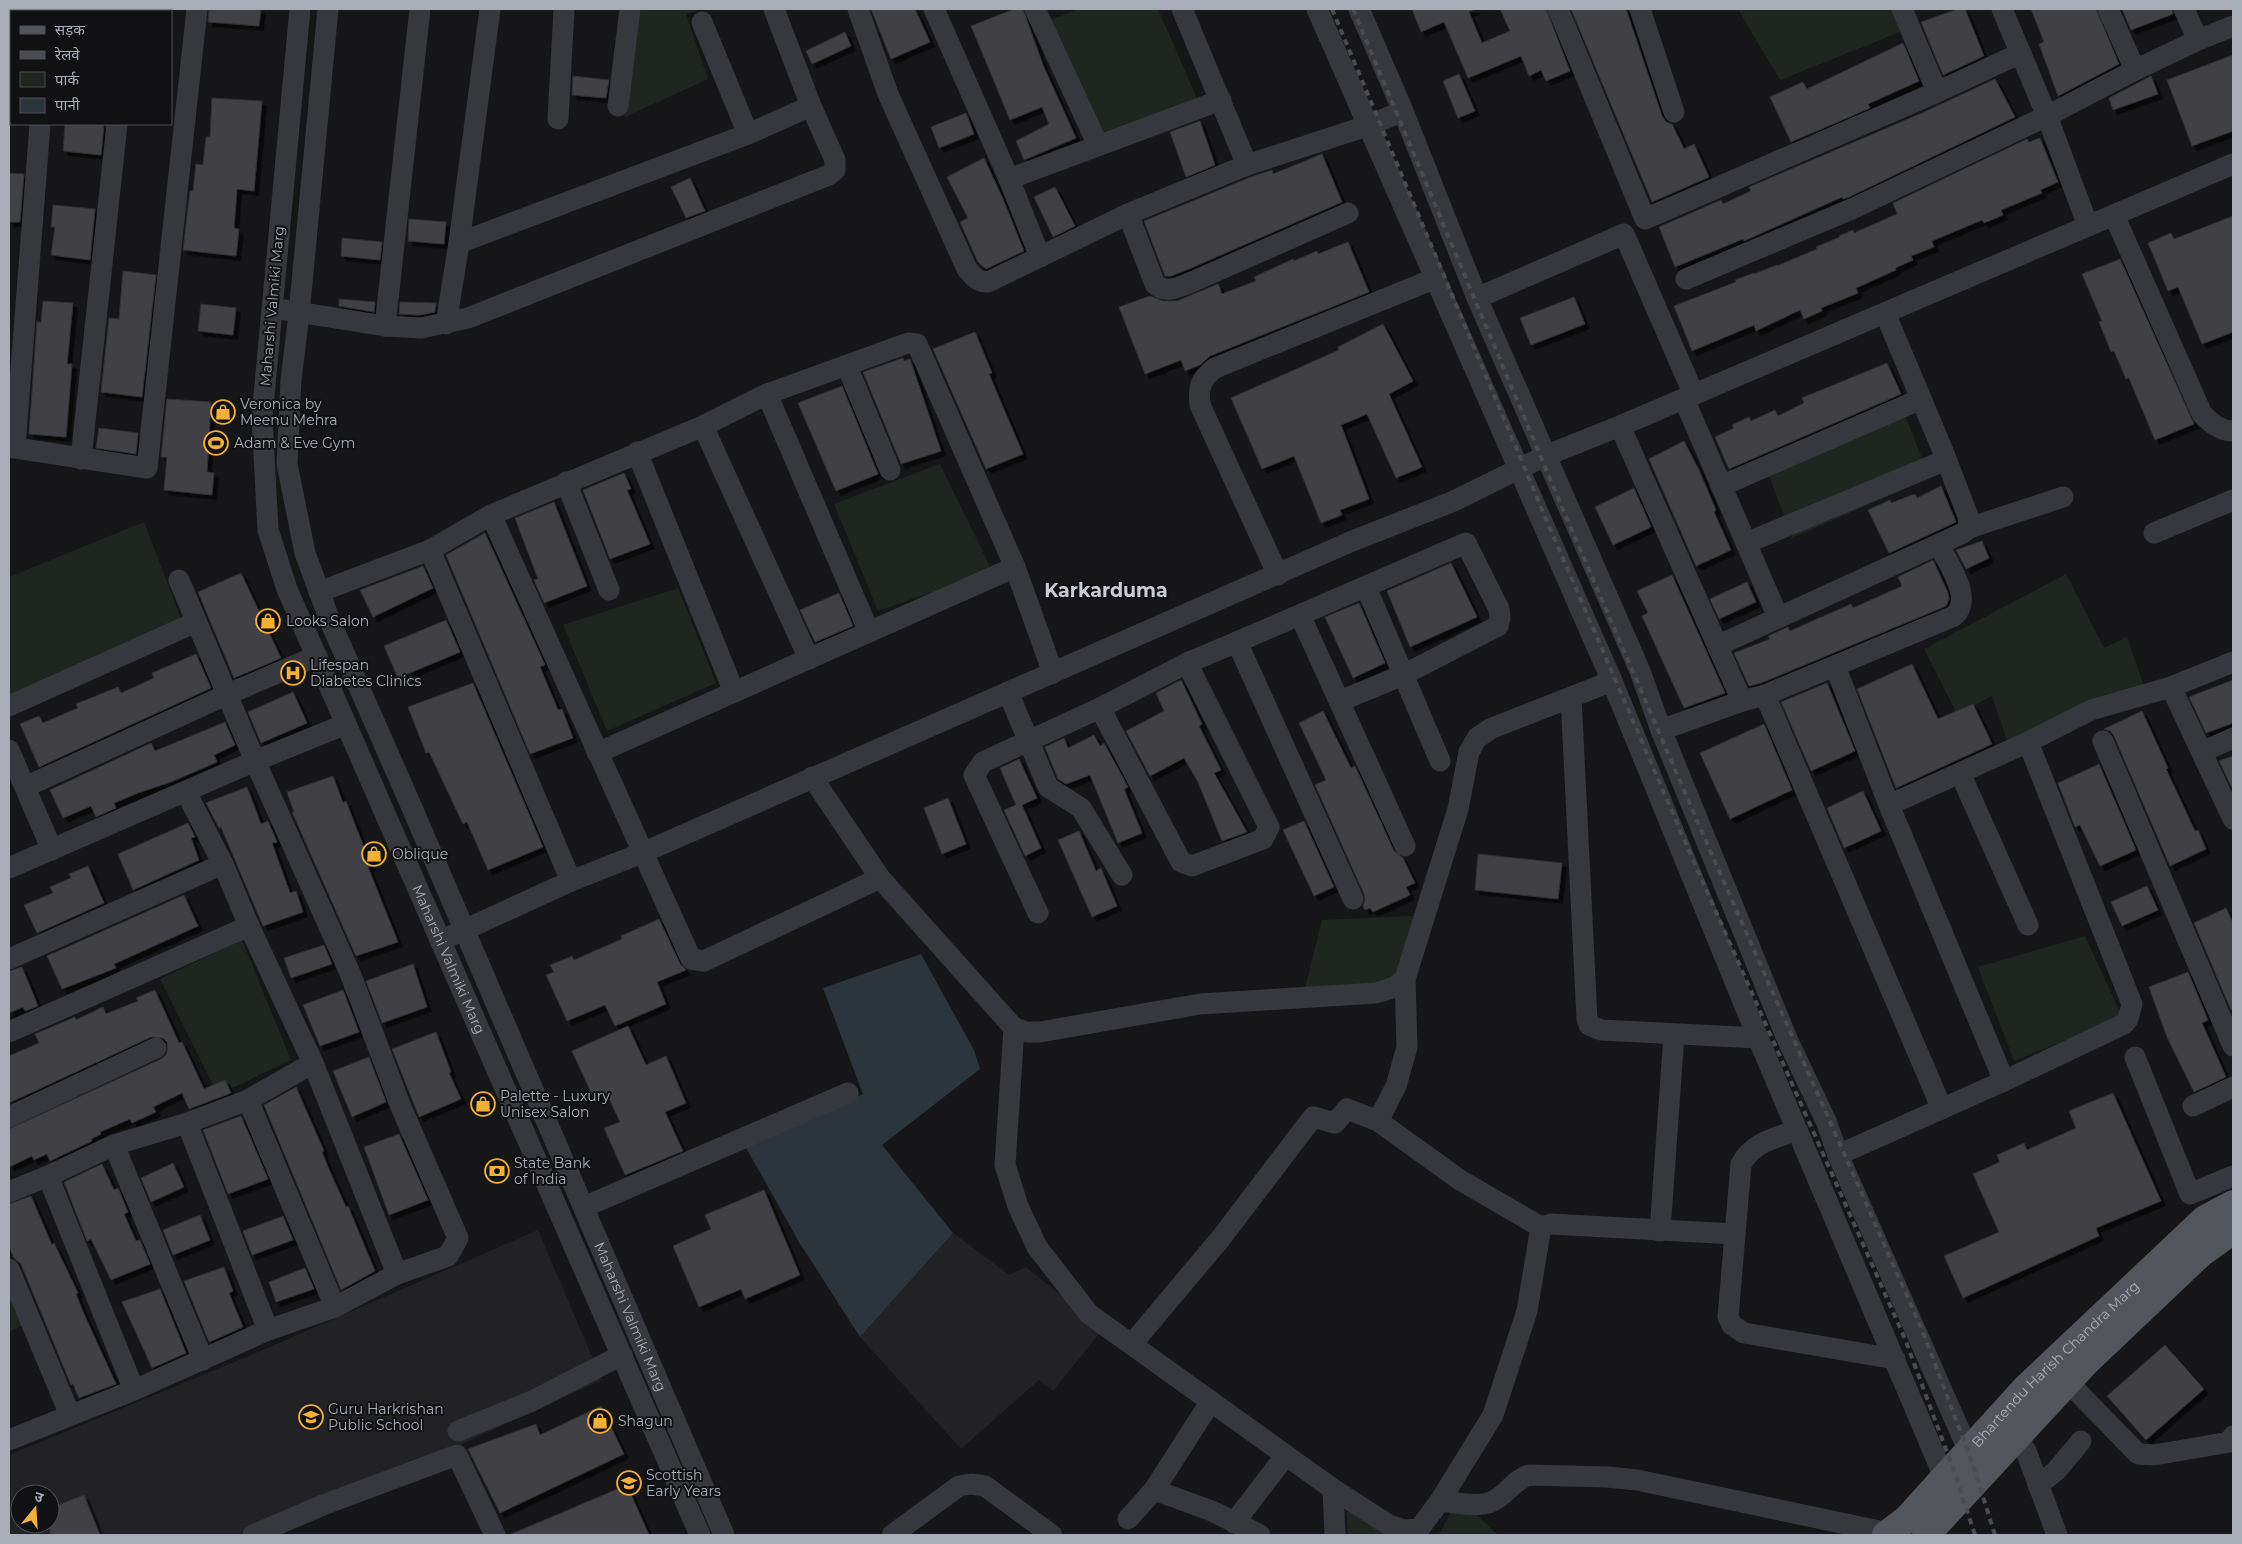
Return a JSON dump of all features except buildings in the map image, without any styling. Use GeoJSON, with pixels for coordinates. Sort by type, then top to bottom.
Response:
{"type":"FeatureCollection","features":[{"type":"Feature","properties":{"kind":"main road","name":"Bhartendu Harish Chandra Marg"},"geometry":{"type":"LineString","coordinates":[[1888,1534],[1907,1519],[2026,1388],[2205,1219],[2233,1204]]}},
{"type":"Feature","properties":{"kind":"main road","name":"Bhartendu Harish Chandra Marg"},"geometry":{"type":"LineString","coordinates":[[1926,1535],[2087,1361],[2200,1254],[2233,1230]]}},
{"type":"Feature","properties":{"kind":"street"},"geometry":{"type":"LineString","coordinates":[[40,125],[12,447],[147,468],[197,9]]}},
{"type":"Feature","properties":{"kind":"street","name":"Maharshi Valmiki Marg"},"geometry":{"type":"LineString","coordinates":[[300,9],[262,417],[268,530],[287,589],[700,1535]]}},
{"type":"Feature","properties":{"kind":"street","name":"Maharshi Valmiki Marg"},"geometry":{"type":"LineString","coordinates":[[328,9],[291,380],[288,464],[304,553],[319,592],[724,1535]]}},
{"type":"Feature","properties":{"kind":"street"},"geometry":{"type":"LineString","coordinates":[[385,326],[420,9]]}},
{"type":"Feature","properties":{"kind":"street"},"geometry":{"type":"LineString","coordinates":[[446,324],[459,243],[490,9]]}},
{"type":"Feature","properties":{"kind":"street"},"geometry":{"type":"LineString","coordinates":[[558,119],[564,9]]}},
{"type":"Feature","properties":{"kind":"street"},"geometry":{"type":"LineString","coordinates":[[618,106],[630,9]]}},
{"type":"Feature","properties":{"kind":"street"},"geometry":{"type":"LineString","coordinates":[[273,307],[299,314],[385,326],[421,328],[446,324],[468,318],[829,175],[835,170],[835,160],[811,106],[774,9]]}},
{"type":"Feature","properties":{"kind":"street"},"geometry":{"type":"LineString","coordinates":[[858,9],[888,94],[967,269],[977,281],[988,282],[1128,214],[1247,165],[1370,126],[1403,111]]}},
{"type":"Feature","properties":{"kind":"street"},"geometry":{"type":"LineString","coordinates":[[934,9],[1010,179],[1040,257]]}},
{"type":"Feature","properties":{"kind":"street"},"geometry":{"type":"LineString","coordinates":[[1035,9],[1098,145]]}},
{"type":"Feature","properties":{"kind":"street"},"geometry":{"type":"LineString","coordinates":[[1182,9],[1222,100],[1247,165]]}},
{"type":"Feature","properties":{"kind":"street"},"geometry":{"type":"LineString","coordinates":[[1317,9],[1370,126],[1612,681],[1758,1038],[1955,1505]]}},
{"type":"Feature","properties":{"kind":"street"},"geometry":{"type":"LineString","coordinates":[[1359,9],[1403,111],[1477,298],[1640,671],[1661,730],[1788,1041],[1826,1121],[1838,1155],[1981,1477]]}},
{"type":"Feature","properties":{"kind":"street"},"geometry":{"type":"LineString","coordinates":[[1558,9],[1645,219],[1937,92],[2021,53]]}},
{"type":"Feature","properties":{"kind":"street"},"geometry":{"type":"LineString","coordinates":[[1640,9],[1674,112]]}},
{"type":"Feature","properties":{"kind":"street"},"geometry":{"type":"LineString","coordinates":[[1902,9],[1937,92]]}},
{"type":"Feature","properties":{"kind":"street"},"geometry":{"type":"LineString","coordinates":[[2002,9],[2047,116],[2088,226]]}},
{"type":"Feature","properties":{"kind":"street"},"geometry":{"type":"LineString","coordinates":[[2108,9],[2135,70]]}},
{"type":"Feature","properties":{"kind":"street"},"geometry":{"type":"LineString","coordinates":[[2184,9],[2198,40]]}},
{"type":"Feature","properties":{"kind":"street"},"geometry":{"type":"LineString","coordinates":[[702,22],[748,134]]}},
{"type":"Feature","properties":{"kind":"street"},"geometry":{"type":"LineString","coordinates":[[1686,279],[1854,208],[2047,116],[2135,70],[2198,40],[2233,26]]}},
{"type":"Feature","properties":{"kind":"street"},"geometry":{"type":"LineString","coordinates":[[1010,179],[1222,100]]}},
{"type":"Feature","properties":{"kind":"street"},"geometry":{"type":"LineString","coordinates":[[459,243],[748,134],[811,106]]}},
{"type":"Feature","properties":{"kind":"street"},"geometry":{"type":"LineString","coordinates":[[81,459],[117,125]]}},
{"type":"Feature","properties":{"kind":"street"},"geometry":{"type":"LineString","coordinates":[[440,941],[570,881],[642,853],[1350,542],[1454,502],[1545,456],[1689,397],[2233,164]]}},
{"type":"Feature","properties":{"kind":"street"},"geometry":{"type":"LineString","coordinates":[[1128,214],[1155,284],[1159,288],[1168,290],[1194,281],[1348,213]]}},
{"type":"Feature","properties":{"kind":"street"},"geometry":{"type":"LineString","coordinates":[[2114,215],[2202,414],[2213,425],[2226,431],[2233,431]]}},
{"type":"Feature","properties":{"kind":"street"},"geometry":{"type":"LineString","coordinates":[[1477,298],[1624,234],[1689,397],[1721,486],[1778,617]]}},
{"type":"Feature","properties":{"kind":"street"},"geometry":{"type":"LineString","coordinates":[[1278,575],[1200,405],[1199,384],[1205,375],[1214,368],[1436,278]]}},
{"type":"Feature","properties":{"kind":"street"},"geometry":{"type":"LineString","coordinates":[[1885,313],[1968,516],[1969,528]]}},
{"type":"Feature","properties":{"kind":"street"},"geometry":{"type":"LineString","coordinates":[[319,592],[430,550],[491,515],[637,452],[703,426],[767,394],[908,344],[917,344],[1015,567],[1053,673]]}},
{"type":"Feature","properties":{"kind":"street"},"geometry":{"type":"LineString","coordinates":[[847,366],[890,470]]}},
{"type":"Feature","properties":{"kind":"street"},"geometry":{"type":"LineString","coordinates":[[767,394],[868,632]]}},
{"type":"Feature","properties":{"kind":"street"},"geometry":{"type":"LineString","coordinates":[[1721,486],[1921,398]]}},
{"type":"Feature","properties":{"kind":"street"},"geometry":{"type":"LineString","coordinates":[[703,426],[809,659]]}},
{"type":"Feature","properties":{"kind":"street"},"geometry":{"type":"LineString","coordinates":[[1620,426],[1742,700]]}},
{"type":"Feature","properties":{"kind":"street"},"geometry":{"type":"LineString","coordinates":[[637,452],[734,692]]}},
{"type":"Feature","properties":{"kind":"street"},"geometry":{"type":"LineString","coordinates":[[1746,543],[1946,460]]}},
{"type":"Feature","properties":{"kind":"street"},"geometry":{"type":"LineString","coordinates":[[566,482],[609,590]]}},
{"type":"Feature","properties":{"kind":"street"},"geometry":{"type":"LineString","coordinates":[[1719,645],[1964,534],[1969,528],[2063,497]]}},
{"type":"Feature","properties":{"kind":"street"},"geometry":{"type":"LineString","coordinates":[[2154,533],[2233,500]]}},
{"type":"Feature","properties":{"kind":"street"},"geometry":{"type":"LineString","coordinates":[[491,515],[691,959],[700,962],[880,878]]}},
{"type":"Feature","properties":{"kind":"street"},"geometry":{"type":"LineString","coordinates":[[1038,914],[974,775],[983,762],[1100,708],[1187,663],[1466,543],[1499,609],[1500,618],[1498,626],[1490,632],[1403,675],[1340,701]]}},
{"type":"Feature","properties":{"kind":"street"},"geometry":{"type":"LineString","coordinates":[[1661,730],[1742,700],[1764,695],[1954,616],[1962,606],[1959,586],[1939,544]]}},
{"type":"Feature","properties":{"kind":"street"},"geometry":{"type":"LineString","coordinates":[[430,550],[570,881]]}},
{"type":"Feature","properties":{"kind":"street"},"geometry":{"type":"LineString","coordinates":[[597,753],[1015,567]]}},
{"type":"Feature","properties":{"kind":"street"},"geometry":{"type":"LineString","coordinates":[[9,1440],[134,1390],[268,1330],[335,1307],[397,1274],[448,1256],[458,1238],[401,1107],[350,973],[255,761],[179,580]]}},
{"type":"Feature","properties":{"kind":"street"},"geometry":{"type":"LineString","coordinates":[[1366,587],[1440,761]]}},
{"type":"Feature","properties":{"kind":"street"},"geometry":{"type":"LineString","coordinates":[[1300,615],[1405,846]]}},
{"type":"Feature","properties":{"kind":"street"},"geometry":{"type":"LineString","coordinates":[[9,706],[196,622]]}},
{"type":"Feature","properties":{"kind":"street"},"geometry":{"type":"LineString","coordinates":[[1237,642],[1353,899]]}},
{"type":"Feature","properties":{"kind":"street"},"geometry":{"type":"LineString","coordinates":[[25,787],[228,694],[317,656]]}},
{"type":"Feature","properties":{"kind":"street"},"geometry":{"type":"LineString","coordinates":[[1889,806],[2028,742],[2091,710],[2171,687],[2233,662]]}},
{"type":"Feature","properties":{"kind":"street"},"geometry":{"type":"LineString","coordinates":[[1100,708],[1181,862],[1192,866],[1263,839],[1269,827],[1187,663]]}},
{"type":"Feature","properties":{"kind":"street"},"geometry":{"type":"LineString","coordinates":[[1835,666],[1889,806],[2004,1081]]}},
{"type":"Feature","properties":{"kind":"street"},"geometry":{"type":"LineString","coordinates":[[1378,1122],[1396,1086],[1407,1047],[1405,979],[1458,809],[1469,752],[1477,738],[1490,729],[1612,681]]}},
{"type":"Feature","properties":{"kind":"street"},"geometry":{"type":"LineString","coordinates":[[2171,687],[2233,819]]}},
{"type":"Feature","properties":{"kind":"street"},"geometry":{"type":"LineString","coordinates":[[1008,692],[1048,787],[1081,808],[1122,875]]}},
{"type":"Feature","properties":{"kind":"street"},"geometry":{"type":"LineString","coordinates":[[1764,695],[1942,1109]]}},
{"type":"Feature","properties":{"kind":"street"},"geometry":{"type":"LineString","coordinates":[[1571,696],[1586,1019],[1589,1025],[1601,1030],[1758,1038]]}},
{"type":"Feature","properties":{"kind":"street"},"geometry":{"type":"LineString","coordinates":[[9,868],[255,761],[346,724]]}},
{"type":"Feature","properties":{"kind":"street"},"geometry":{"type":"LineString","coordinates":[[2202,752],[2233,738]]}},
{"type":"Feature","properties":{"kind":"street"},"geometry":{"type":"LineString","coordinates":[[2104,741],[2233,1046]]}},
{"type":"Feature","properties":{"kind":"street"},"geometry":{"type":"LineString","coordinates":[[1838,1155],[2004,1081],[2124,1024],[2128,1019],[2132,1004],[2028,742]]}},
{"type":"Feature","properties":{"kind":"street"},"geometry":{"type":"LineString","coordinates":[[9,750],[52,850]]}},
{"type":"Feature","properties":{"kind":"street"},"geometry":{"type":"LineString","coordinates":[[1960,773],[2028,925]]}},
{"type":"Feature","properties":{"kind":"street"},"geometry":{"type":"LineString","coordinates":[[812,777],[880,878],[1014,1028],[1027,1032],[1040,1032],[1200,1004],[1376,993],[1395,987],[1405,979]]}},
{"type":"Feature","properties":{"kind":"street"},"geometry":{"type":"LineString","coordinates":[[186,792],[223,864],[249,926],[313,1063],[397,1274]]}},
{"type":"Feature","properties":{"kind":"street"},"geometry":{"type":"LineString","coordinates":[[9,959],[223,864]]}},
{"type":"Feature","properties":{"kind":"street"},"geometry":{"type":"LineString","coordinates":[[9,1032],[249,926]]}},
{"type":"Feature","properties":{"kind":"street"},"geometry":{"type":"LineString","coordinates":[[1014,1028],[1005,1165],[1018,1206],[1037,1247],[1089,1314],[1333,1489],[1389,1525],[1404,1530],[1418,1529],[1440,1501],[1493,1414],[1527,1311],[1541,1227]]}},
{"type":"Feature","properties":{"kind":"street"},"geometry":{"type":"LineString","coordinates":[[1660,1231],[1674,1035]]}},
{"type":"Feature","properties":{"kind":"street"},"geometry":{"type":"LineString","coordinates":[[9,1117],[156,1048]]}},
{"type":"Feature","properties":{"kind":"street"},"geometry":{"type":"LineString","coordinates":[[2135,1057],[2190,1194],[2233,1176]]}},
{"type":"Feature","properties":{"kind":"street"},"geometry":{"type":"LineString","coordinates":[[9,1192],[114,1145],[187,1124],[248,1100],[313,1063]]}},
{"type":"Feature","properties":{"kind":"street"},"geometry":{"type":"LineString","coordinates":[[2193,1106],[2233,1087]]}},
{"type":"Feature","properties":{"kind":"street"},"geometry":{"type":"LineString","coordinates":[[584,1207],[848,1094]]}},
{"type":"Feature","properties":{"kind":"street"},"geometry":{"type":"LineString","coordinates":[[248,1100],[335,1307]]}},
{"type":"Feature","properties":{"kind":"street"},"geometry":{"type":"LineString","coordinates":[[1132,1344],[1221,1238],[1313,1117],[1335,1123],[1347,1109],[1378,1122],[1460,1180],[1541,1227],[1551,1224],[1734,1234]]}},
{"type":"Feature","properties":{"kind":"street"},"geometry":{"type":"LineString","coordinates":[[187,1124],[268,1330]]}},
{"type":"Feature","properties":{"kind":"street"},"geometry":{"type":"LineString","coordinates":[[1797,1130],[1757,1146],[1747,1153],[1741,1164],[1728,1317],[1732,1325],[1744,1333],[1895,1359]]}},
{"type":"Feature","properties":{"kind":"street"},"geometry":{"type":"LineString","coordinates":[[114,1145],[203,1360]]}},
{"type":"Feature","properties":{"kind":"street"},"geometry":{"type":"LineString","coordinates":[[48,1176],[134,1390]]}},
{"type":"Feature","properties":{"kind":"street"},"geometry":{"type":"LineString","coordinates":[[9,1269],[70,1415]]}},
{"type":"Feature","properties":{"kind":"street"},"geometry":{"type":"LineString","coordinates":[[458,1431],[532,1401],[622,1355]]}},
{"type":"Feature","properties":{"kind":"street"},"geometry":{"type":"LineString","coordinates":[[2068,1382],[2138,1454],[2154,1455],[2232,1440]]}},
{"type":"Feature","properties":{"kind":"street"},"geometry":{"type":"LineString","coordinates":[[1128,1519],[1154,1490],[1211,1401]]}},
{"type":"Feature","properties":{"kind":"street"},"geometry":{"type":"LineString","coordinates":[[2003,1414],[2026,1451],[2057,1535]]}},
{"type":"Feature","properties":{"kind":"street"},"geometry":{"type":"LineString","coordinates":[[2038,1485],[2056,1471],[2082,1440]]}},
{"type":"Feature","properties":{"kind":"street"},"geometry":{"type":"LineString","coordinates":[[253,1535],[323,1505],[457,1455],[495,1535]]}},
{"type":"Feature","properties":{"kind":"street"},"geometry":{"type":"LineString","coordinates":[[1234,1523],[1286,1455]]}},
{"type":"Feature","properties":{"kind":"street"},"geometry":{"type":"LineString","coordinates":[[1440,1501],[1479,1504],[1492,1502],[1518,1479],[1529,1475],[1621,1478],[1888,1534]]}},
{"type":"Feature","properties":{"kind":"street"},"geometry":{"type":"LineString","coordinates":[[892,1535],[959,1486],[970,1484],[985,1486],[1052,1535]]}},
{"type":"Feature","properties":{"kind":"street"},"geometry":{"type":"LineString","coordinates":[[1333,1489],[1334,1535]]}},
{"type":"Feature","properties":{"kind":"street"},"geometry":{"type":"LineString","coordinates":[[1154,1490],[1212,1511],[1260,1535]]}},
{"type":"Feature","properties":{"kind":"shaded area","name":"Guru Harkrishan Public School"},"geometry":{"type":"Polygon","coordinates":[[[538,1230],[602,1380],[263,1535],[9,1535],[9,1455],[251,1355],[538,1230]]]}},
{"type":"Feature","properties":{"kind":"shaded area"},"geometry":{"type":"Polygon","coordinates":[[[953,1233],[1009,1275],[1026,1267],[1103,1329],[1053,1391],[1039,1380],[961,1449],[860,1337],[953,1233]]]}},
{"type":"Feature","properties":{"kind":"green space"},"geometry":{"type":"Polygon","coordinates":[[[9,9],[113,9],[10,10],[9,35],[9,9]]]}},
{"type":"Feature","properties":{"kind":"green space"},"geometry":{"type":"Polygon","coordinates":[[[636,9],[703,9],[686,14],[708,79],[625,117],[636,9]]]}},
{"type":"Feature","properties":{"kind":"green space"},"geometry":{"type":"Polygon","coordinates":[[[1078,9],[1158,9],[1200,105],[1100,144],[1046,22],[1078,9]]]}},
{"type":"Feature","properties":{"kind":"green space"},"geometry":{"type":"Polygon","coordinates":[[[1738,9],[1895,9],[1905,30],[1780,80],[1738,9]]]}},
{"type":"Feature","properties":{"kind":"green space"},"geometry":{"type":"Polygon","coordinates":[[[1903,411],[1930,478],[1792,538],[1769,475],[1903,411]]]}},
{"type":"Feature","properties":{"kind":"green space"},"geometry":{"type":"Polygon","coordinates":[[[940,464],[992,571],[878,611],[834,504],[940,464]]]}},
{"type":"Feature","properties":{"kind":"green space"},"geometry":{"type":"Polygon","coordinates":[[[144,522],[182,621],[9,707],[9,577],[144,522]]]}},
{"type":"Feature","properties":{"kind":"green space"},"geometry":{"type":"Polygon","coordinates":[[[2066,574],[2104,648],[2127,637],[2146,692],[2011,752],[1992,696],[1957,714],[1924,649],[2066,574]]]}},
{"type":"Feature","properties":{"kind":"green space"},"geometry":{"type":"Polygon","coordinates":[[[678,588],[716,683],[607,731],[563,625],[678,588]]]}},
{"type":"Feature","properties":{"kind":"green space"},"geometry":{"type":"Polygon","coordinates":[[[1413,916],[1393,998],[1303,996],[1322,920],[1413,916]]]}},
{"type":"Feature","properties":{"kind":"green space"},"geometry":{"type":"Polygon","coordinates":[[[2085,936],[2122,1017],[2014,1061],[1978,967],[2085,936]]]}},
{"type":"Feature","properties":{"kind":"green space"},"geometry":{"type":"Polygon","coordinates":[[[242,940],[291,1060],[218,1095],[160,979],[242,940]]]}},
{"type":"Feature","properties":{"kind":"green space"},"geometry":{"type":"Polygon","coordinates":[[[9,1271],[32,1320],[9,1332],[9,1271]]]}},
{"type":"Feature","properties":{"kind":"green space"},"geometry":{"type":"Polygon","coordinates":[[[1458,1497],[1498,1535],[1439,1535],[1458,1497]]]}},
{"type":"Feature","properties":{"kind":"green space"},"geometry":{"type":"Polygon","coordinates":[[[1346,1507],[1398,1535],[1348,1535],[1346,1507]]]}},
{"type":"Feature","properties":{"kind":"water"},"geometry":{"type":"Polygon","coordinates":[[[921,954],[974,1050],[980,1069],[882,1145],[953,1233],[860,1337],[799,1242],[745,1146],[863,1094],[823,988],[921,954]]]}},
{"type":"Feature","properties":{"kind":"railway"},"geometry":{"type":"LineString","coordinates":[[1332,9],[1546,519],[1690,853],[1905,1339],[1954,1471],[1975,1535]]}},
{"type":"Feature","properties":{"kind":"railway"},"geometry":{"type":"LineString","coordinates":[[1353,9],[1564,512],[1708,846],[1923,1332],[1973,1465],[1995,1535]]}},
{"type":"Feature","properties":{"kind":"place","name":"Veronica by Meenu Mehra"},"geometry":{"type":"Point","coordinates":[223,412]}},
{"type":"Feature","properties":{"kind":"place","name":"Adam & Eve Gym"},"geometry":{"type":"Point","coordinates":[216,443]}},
{"type":"Feature","properties":{"kind":"place","name":"Looks Salon"},"geometry":{"type":"Point","coordinates":[268,621]}},
{"type":"Feature","properties":{"kind":"place","name":"Lifespan Diabetes Clinics"},"geometry":{"type":"Point","coordinates":[293,673]}},
{"type":"Feature","properties":{"kind":"place","name":"Oblique"},"geometry":{"type":"Point","coordinates":[374,854]}},
{"type":"Feature","properties":{"kind":"place","name":"Palette - Luxury Unisex Salon"},"geometry":{"type":"Point","coordinates":[483,1104]}},
{"type":"Feature","properties":{"kind":"place","name":"State Bank of India"},"geometry":{"type":"Point","coordinates":[497,1171]}},
{"type":"Feature","properties":{"kind":"place","name":"Guru Harkrishan Public School"},"geometry":{"type":"Point","coordinates":[311,1417]}},
{"type":"Feature","properties":{"kind":"place","name":"Shagun"},"geometry":{"type":"Point","coordinates":[600,1421]}},
{"type":"Feature","properties":{"kind":"place","name":"Scottish Early Years"},"geometry":{"type":"Point","coordinates":[629,1483]}},
{"type":"Feature","properties":{"kind":"district","name":"Karkarduma"},"geometry":{"type":"Point","coordinates":[1106,590]}}]}
